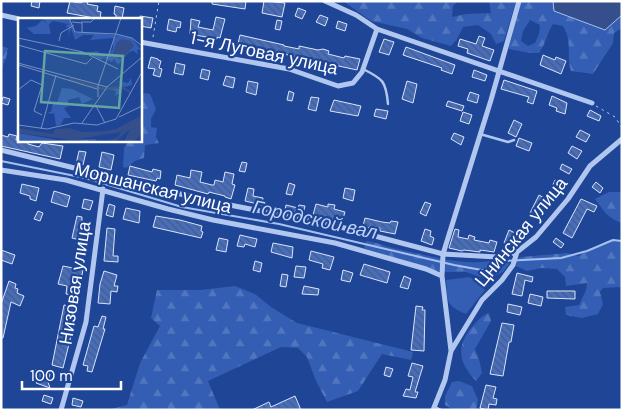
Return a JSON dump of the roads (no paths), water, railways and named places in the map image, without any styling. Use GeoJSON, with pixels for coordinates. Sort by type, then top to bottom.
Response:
{"type":"FeatureCollection","features":[{"type":"Feature","properties":{"kind":"street"},"geometry":{"type":"LineString","coordinates":[[326,1],[356,15],[377,29],[592,103]]}},
{"type":"Feature","properties":{"kind":"street","name":"Цнинская улица"},"geometry":{"type":"LineString","coordinates":[[434,408],[445,380],[451,351],[442,276],[443,257],[519,1]]}},
{"type":"Feature","properties":{"kind":"street"},"geometry":{"type":"LineString","coordinates":[[1,16],[18,19]]}},
{"type":"Feature","properties":{"kind":"street","name":"1-я Луговая улица"},"geometry":{"type":"LineString","coordinates":[[141,42],[289,69],[338,86],[353,83],[363,69],[377,29]]}},
{"type":"Feature","properties":{"kind":"street","name":"Цнинская улица"},"geometry":{"type":"LineString","coordinates":[[451,351],[482,300],[502,280],[513,265],[517,252],[536,237],[568,199],[590,166],[622,138]]}},
{"type":"Feature","properties":{"kind":"street","name":"Моршанская улица"},"geometry":{"type":"LineString","coordinates":[[1,150],[209,201],[333,225],[443,257],[497,257],[517,252]]}},
{"type":"Feature","properties":{"kind":"street","name":"Моршанская улица"},"geometry":{"type":"LineString","coordinates":[[1,170],[66,180],[214,220],[335,243],[426,269],[442,276]]}},
{"type":"Feature","properties":{"kind":"street","name":"Низовая улица"},"geometry":{"type":"LineString","coordinates":[[61,410],[86,322],[103,189]]}},
{"type":"Feature","properties":{"kind":"lane"},"geometry":{"type":"LineString","coordinates":[[363,69],[384,81],[388,104]]}},
{"type":"Feature","properties":{"kind":"lane"},"geometry":{"type":"LineString","coordinates":[[480,134],[508,142],[514,140]]}},
{"type":"Feature","properties":{"kind":"lane"},"geometry":{"type":"LineString","coordinates":[[434,408],[442,410]]}},
{"type":"Feature","properties":{"kind":"waterway","name":"Городской вал"},"geometry":{"type":"LineString","coordinates":[[1,161],[85,178],[182,207],[279,224],[487,271],[503,261],[561,258],[587,251],[613,240],[622,241]]}}]}
